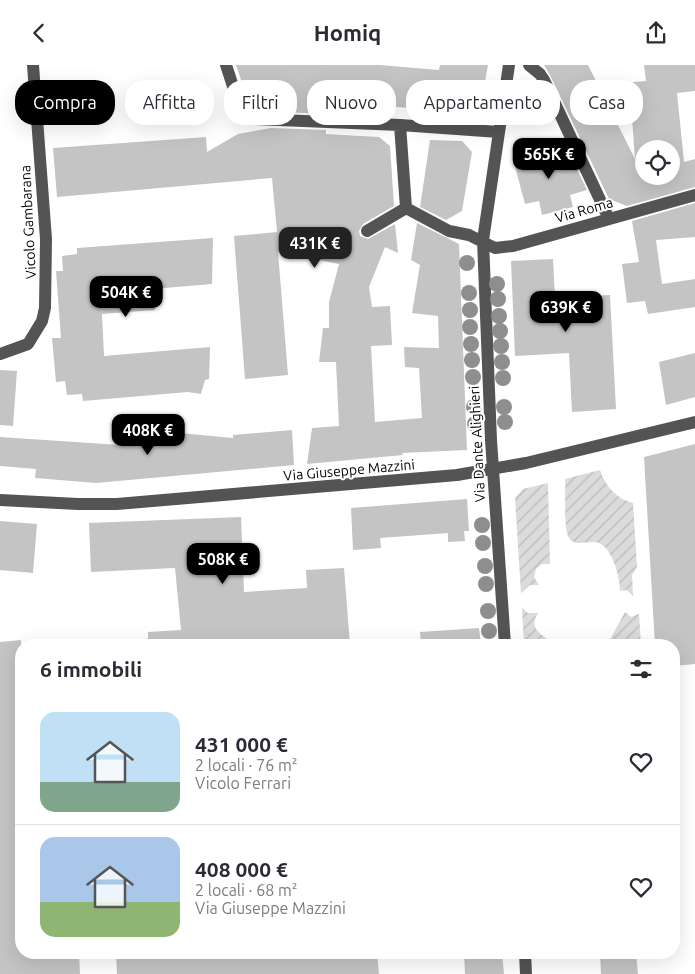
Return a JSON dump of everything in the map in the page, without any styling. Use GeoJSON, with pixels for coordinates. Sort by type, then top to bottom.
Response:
{"type":"FeatureCollection","features":[{"type":"Feature","properties":{"kind":"street","name":"Vicolo Gambarana"},"geometry":{"type":"LineString","coordinates":[[0,354],[28,344],[42,321],[47,280],[33,65]]}},
{"type":"Feature","properties":{"kind":"street"},"geometry":{"type":"LineString","coordinates":[[226,65],[236,102],[245,115],[260,120],[400,125],[499,132]]}},
{"type":"Feature","properties":{"kind":"street","name":"Via Dante Alighieri"},"geometry":{"type":"LineString","coordinates":[[505,639],[483,241],[509,65]]}},
{"type":"Feature","properties":{"kind":"street"},"geometry":{"type":"LineString","coordinates":[[529,65],[544,80],[609,219]]}},
{"type":"Feature","properties":{"kind":"street"},"geometry":{"type":"LineString","coordinates":[[367,231],[406,208],[400,125]]}},
{"type":"Feature","properties":{"kind":"street","name":"Via Roma"},"geometry":{"type":"LineString","coordinates":[[406,208],[449,231],[483,241],[495,247],[506,247],[695,195]]}},
{"type":"Feature","properties":{"kind":"street","name":"Via Giuseppe Mazzini"},"geometry":{"type":"LineString","coordinates":[[0,500],[78,505],[117,504],[457,475],[494,469],[695,422]]}},
{"type":"Feature","properties":{"kind":"street"},"geometry":{"type":"LineString","coordinates":[[525,959],[526,974]]}},
{"type":"Feature","properties":{"kind":"shaded area"},"geometry":{"type":"Polygon","coordinates":[[[600,470],[612,491],[633,503],[637,567],[632,575],[633,596],[627,590],[620,591],[615,564],[604,546],[595,542],[579,543],[572,541],[567,533],[565,479],[600,470]]]}},
{"type":"Feature","properties":{"kind":"shaded area"},"geometry":{"type":"Polygon","coordinates":[[[548,483],[550,564],[542,564],[536,569],[534,577],[539,585],[530,585],[521,593],[515,498],[523,489],[548,483]]]}},
{"type":"Feature","properties":{"kind":"shaded area"},"geometry":{"type":"Polygon","coordinates":[[[522,608],[528,613],[538,613],[534,624],[547,639],[524,639],[522,608]]]}},
{"type":"Feature","properties":{"kind":"shaded area"},"geometry":{"type":"Polygon","coordinates":[[[625,612],[631,617],[639,614],[641,639],[610,639],[625,612]]]}},
{"type":"Feature","properties":{"kind":"building"},"geometry":{"type":"Polygon","coordinates":[[[236,65],[380,65],[439,70],[440,65],[488,65],[485,80],[406,80],[406,108],[396,107],[396,80],[307,80],[307,113],[297,113],[297,80],[241,80],[236,65]]]}},
{"type":"Feature","properties":{"kind":"building"},"geometry":{"type":"Polygon","coordinates":[[[544,65],[588,65],[596,80],[570,80],[570,117],[560,96],[560,80],[552,80],[544,65]]]}},
{"type":"Feature","properties":{"kind":"building"},"geometry":{"type":"Polygon","coordinates":[[[644,65],[695,65],[695,91],[677,93],[684,162],[695,159],[695,187],[627,206],[609,199],[574,125],[618,125],[635,159],[633,125],[643,125],[643,81],[646,81],[644,65]]]}},
{"type":"Feature","properties":{"kind":"building"},"geometry":{"type":"Polygon","coordinates":[[[271,128],[326,130],[326,134],[379,137],[390,146],[394,206],[363,224],[359,231],[360,236],[368,239],[395,224],[398,253],[385,247],[369,287],[372,307],[390,306],[392,345],[371,346],[375,422],[422,418],[419,368],[405,367],[404,347],[439,348],[438,316],[412,313],[420,265],[411,260],[417,223],[459,244],[467,450],[402,453],[403,455],[307,464],[312,428],[339,426],[336,362],[319,362],[323,328],[329,328],[329,302],[339,264],[278,252],[288,375],[245,379],[234,236],[277,232],[272,178],[57,197],[53,148],[206,137],[207,152],[238,134],[271,128]]]}},
{"type":"Feature","properties":{"kind":"building"},"geometry":{"type":"Polygon","coordinates":[[[430,140],[462,141],[472,152],[462,211],[446,220],[420,207],[430,140]]]}},
{"type":"Feature","properties":{"kind":"building"},"geometry":{"type":"Polygon","coordinates":[[[568,150],[587,190],[570,195],[573,207],[542,215],[539,201],[525,204],[513,159],[538,153],[539,157],[568,150]]]}},
{"type":"Feature","properties":{"kind":"building"},"geometry":{"type":"Polygon","coordinates":[[[695,203],[695,237],[656,240],[662,284],[695,279],[695,307],[648,314],[645,301],[627,303],[622,264],[639,262],[632,221],[695,203]]]}},
{"type":"Feature","properties":{"kind":"building"},"geometry":{"type":"Polygon","coordinates":[[[213,238],[212,284],[153,289],[155,310],[102,314],[104,356],[210,347],[209,379],[205,380],[201,394],[188,392],[83,401],[82,394],[67,395],[65,381],[56,382],[52,338],[61,338],[56,271],[63,271],[62,256],[77,254],[77,248],[213,238]]]}},
{"type":"Feature","properties":{"kind":"building"},"geometry":{"type":"Polygon","coordinates":[[[553,259],[555,298],[610,295],[616,409],[572,412],[569,353],[515,356],[511,261],[553,259]]]}},
{"type":"Feature","properties":{"kind":"building"},"geometry":{"type":"Polygon","coordinates":[[[695,353],[695,397],[666,405],[659,362],[695,353]]]}},
{"type":"Feature","properties":{"kind":"building"},"geometry":{"type":"Polygon","coordinates":[[[0,370],[17,371],[13,426],[0,425],[0,370]]]}},
{"type":"Feature","properties":{"kind":"building"},"geometry":{"type":"Polygon","coordinates":[[[292,430],[294,465],[96,483],[35,478],[36,469],[0,466],[0,437],[120,445],[157,442],[158,431],[233,438],[233,435],[292,430]]]}},
{"type":"Feature","properties":{"kind":"building"},"geometry":{"type":"Polygon","coordinates":[[[695,444],[695,664],[680,665],[680,639],[655,639],[644,457],[695,444]]]}},
{"type":"Feature","properties":{"kind":"building"},"geometry":{"type":"Polygon","coordinates":[[[467,499],[469,531],[464,531],[465,541],[448,542],[448,533],[380,538],[381,548],[353,550],[351,508],[467,499]]]}},
{"type":"Feature","properties":{"kind":"building"},"geometry":{"type":"Polygon","coordinates":[[[241,517],[244,592],[307,588],[306,570],[344,568],[350,639],[148,639],[148,632],[181,630],[175,568],[91,572],[89,523],[241,517]]]}},
{"type":"Feature","properties":{"kind":"building"},"geometry":{"type":"Polygon","coordinates":[[[0,521],[37,524],[33,573],[0,570],[0,521]]]}},
{"type":"Feature","properties":{"kind":"building"},"geometry":{"type":"Polygon","coordinates":[[[479,628],[480,639],[421,639],[420,632],[479,628]]]}},
{"type":"Feature","properties":{"kind":"building"},"geometry":{"type":"Polygon","coordinates":[[[15,641],[15,959],[79,959],[80,974],[0,974],[0,642],[15,641]]]}},
{"type":"Feature","properties":{"kind":"building"},"geometry":{"type":"Polygon","coordinates":[[[116,959],[378,959],[379,974],[117,974],[116,959]]]}},
{"type":"Feature","properties":{"kind":"building"},"geometry":{"type":"Polygon","coordinates":[[[464,959],[503,959],[504,974],[465,974],[464,959]]]}},
{"type":"Feature","properties":{"kind":"building"},"geometry":{"type":"Polygon","coordinates":[[[600,959],[637,959],[638,974],[601,974],[600,959]]]}}]}
